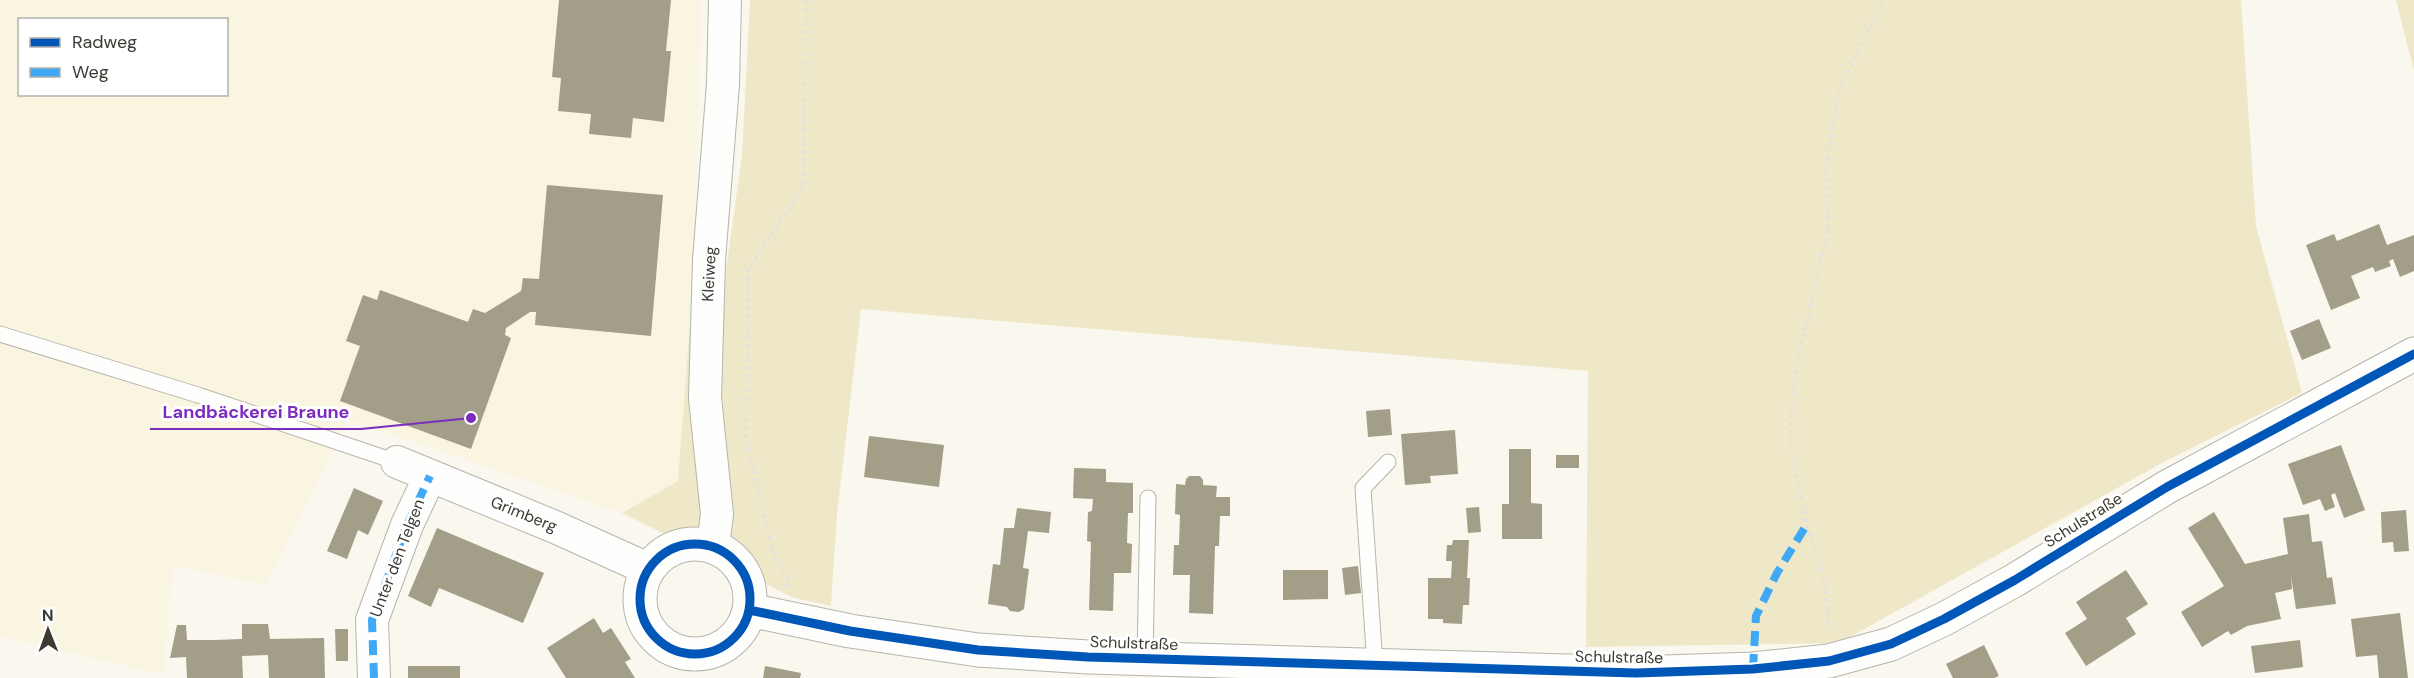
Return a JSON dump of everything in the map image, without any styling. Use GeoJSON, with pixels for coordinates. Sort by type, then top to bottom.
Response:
{"type":"FeatureCollection","features":[{"type":"Feature","properties":{"kind":"main road","name":"Schulstraße"},"geometry":{"type":"LineString","coordinates":[[749,610],[861,632],[978,650],[1145,659],[1375,665],[1481,673],[1636,673],[1773,668],[1829,670],[1944,619],[2015,580],[2167,487],[2414,354]]}},
{"type":"Feature","properties":{"kind":"main road"},"geometry":{"type":"LineString","coordinates":[[696,543],[713,547],[727,553],[747,578],[750,594],[749,610],[739,632],[721,648],[706,653],[690,666],[649,629],[642,614],[640,597],[643,581],[648,570],[667,551],[696,543]]}},
{"type":"Feature","properties":{"kind":"street","name":"Kleiweg"},"geometry":{"type":"LineString","coordinates":[[713,547],[717,514],[705,398],[709,260],[723,84],[725,0]]}},
{"type":"Feature","properties":{"kind":"street","name":"Grimberg"},"geometry":{"type":"LineString","coordinates":[[398,462],[555,527],[648,570]]}},
{"type":"Feature","properties":{"kind":"street","name":"Unter den Telgen"},"geometry":{"type":"LineString","coordinates":[[374,678],[372,620],[407,525],[430,476]]}},
{"type":"Feature","properties":{"kind":"lane"},"geometry":{"type":"LineString","coordinates":[[0,334],[198,395],[398,462]]}},
{"type":"Feature","properties":{"kind":"lane"},"geometry":{"type":"LineString","coordinates":[[1375,665],[1363,488],[1388,462]]}},
{"type":"Feature","properties":{"kind":"lane","name":"Schulstraße"},"geometry":{"type":"LineString","coordinates":[[1145,659],[1148,498]]}},
{"type":"Feature","properties":{"kind":"path"},"geometry":{"type":"LineString","coordinates":[[783,617],[788,579],[774,558],[746,438],[748,270],[803,186],[806,0]]}},
{"type":"Feature","properties":{"kind":"path"},"geometry":{"type":"LineString","coordinates":[[1829,670],[1829,614],[1824,580],[1807,524],[1791,452],[1791,411],[1796,368],[1828,229],[1826,168],[1839,90],[1883,0]]}},
{"type":"Feature","properties":{"kind":"shaded area"},"geometry":{"type":"Polygon","coordinates":[[[0,0],[700,0],[694,271],[678,481],[622,513],[347,419],[265,584],[172,565],[164,675],[0,636],[0,0]]]}},
{"type":"Feature","properties":{"kind":"shaded area"},"geometry":{"type":"Polygon","coordinates":[[[750,0],[2241,0],[2256,226],[2302,393],[2164,462],[1839,643],[1586,647],[1588,371],[861,309],[837,514],[831,606],[794,598],[622,513],[678,481],[694,271],[723,291],[742,156],[750,0]]]}},
{"type":"Feature","properties":{"kind":"shaded area"},"geometry":{"type":"Polygon","coordinates":[[[2396,0],[2414,0],[2414,71],[2396,0]]]}},
{"type":"Feature","properties":{"kind":"building"},"geometry":{"type":"Polygon","coordinates":[[[559,0],[671,0],[666,51],[671,51],[664,122],[633,118],[631,138],[589,134],[591,114],[558,111],[561,78],[552,77],[559,0]]]}},
{"type":"Feature","properties":{"kind":"building"},"geometry":{"type":"Polygon","coordinates":[[[547,185],[663,195],[651,336],[535,325],[536,312],[530,312],[506,328],[505,335],[511,338],[471,449],[340,401],[360,346],[346,341],[363,295],[377,300],[380,290],[468,322],[473,309],[485,313],[521,291],[523,278],[539,279],[547,185]]]}},
{"type":"Feature","properties":{"kind":"building"},"geometry":{"type":"Polygon","coordinates":[[[2379,224],[2387,245],[2414,235],[2414,271],[2400,277],[2393,259],[2389,261],[2391,266],[2375,272],[2373,267],[2351,276],[2360,298],[2331,310],[2306,245],[2334,234],[2337,241],[2379,224]]]}},
{"type":"Feature","properties":{"kind":"building"},"geometry":{"type":"Polygon","coordinates":[[[2319,319],[2331,348],[2302,360],[2290,331],[2319,319]]]}},
{"type":"Feature","properties":{"kind":"building"},"geometry":{"type":"Polygon","coordinates":[[[1390,409],[1392,435],[1368,437],[1366,411],[1390,409]]]}},
{"type":"Feature","properties":{"kind":"building"},"geometry":{"type":"Polygon","coordinates":[[[1455,430],[1458,474],[1430,476],[1431,483],[1405,485],[1401,434],[1455,430]]]}},
{"type":"Feature","properties":{"kind":"building"},"geometry":{"type":"Polygon","coordinates":[[[869,436],[944,445],[939,487],[864,477],[869,436]]]}},
{"type":"Feature","properties":{"kind":"building"},"geometry":{"type":"Polygon","coordinates":[[[2341,445],[2365,510],[2344,518],[2335,493],[2331,495],[2335,507],[2325,511],[2320,499],[2303,505],[2288,464],[2341,445]]]}},
{"type":"Feature","properties":{"kind":"building"},"geometry":{"type":"Polygon","coordinates":[[[1509,449],[1531,449],[1531,503],[1542,504],[1542,539],[1502,539],[1502,504],[1509,504],[1509,449]]]}},
{"type":"Feature","properties":{"kind":"building"},"geometry":{"type":"Polygon","coordinates":[[[1556,455],[1579,455],[1579,468],[1556,468],[1556,455]]]}},
{"type":"Feature","properties":{"kind":"building"},"geometry":{"type":"Polygon","coordinates":[[[1074,468],[1106,469],[1106,482],[1133,483],[1133,513],[1128,513],[1127,543],[1132,544],[1131,573],[1114,573],[1113,611],[1089,610],[1091,542],[1087,541],[1088,512],[1092,511],[1093,499],[1073,498],[1074,468]]]}},
{"type":"Feature","properties":{"kind":"building"},"geometry":{"type":"Polygon","coordinates":[[[1189,476],[1200,476],[1203,485],[1217,486],[1216,497],[1230,497],[1230,516],[1220,516],[1219,546],[1215,546],[1213,614],[1189,613],[1190,575],[1173,575],[1174,545],[1179,545],[1180,515],[1175,514],[1176,484],[1185,485],[1189,476]]]}},
{"type":"Feature","properties":{"kind":"building"},"geometry":{"type":"Polygon","coordinates":[[[354,488],[383,501],[368,535],[358,530],[347,559],[327,551],[354,488]]]}},
{"type":"Feature","properties":{"kind":"building"},"geometry":{"type":"Polygon","coordinates":[[[1479,507],[1481,532],[1468,533],[1466,508],[1479,507]]]}},
{"type":"Feature","properties":{"kind":"building"},"geometry":{"type":"Polygon","coordinates":[[[1017,508],[1051,512],[1049,533],[1028,531],[1023,568],[1029,569],[1024,609],[1019,612],[1010,611],[1007,607],[988,604],[993,564],[1000,565],[1004,528],[1014,528],[1017,508]]]}},
{"type":"Feature","properties":{"kind":"building"},"geometry":{"type":"Polygon","coordinates":[[[2406,510],[2409,551],[2394,552],[2393,542],[2382,543],[2381,512],[2406,510]]]}},
{"type":"Feature","properties":{"kind":"building"},"geometry":{"type":"Polygon","coordinates":[[[2214,512],[2245,564],[2288,554],[2283,518],[2309,514],[2312,542],[2322,541],[2327,578],[2332,577],[2336,604],[2296,609],[2291,576],[2292,589],[2275,593],[2281,619],[2247,626],[2231,635],[2228,631],[2202,647],[2181,612],[2224,586],[2188,528],[2214,512]]]}},
{"type":"Feature","properties":{"kind":"building"},"geometry":{"type":"Polygon","coordinates":[[[437,528],[544,573],[523,623],[439,588],[431,607],[408,596],[437,528]]]}},
{"type":"Feature","properties":{"kind":"building"},"geometry":{"type":"Polygon","coordinates":[[[1453,540],[1469,540],[1467,578],[1470,578],[1469,605],[1463,605],[1462,624],[1443,623],[1443,619],[1428,619],[1428,578],[1451,578],[1452,561],[1446,561],[1447,545],[1452,545],[1453,540]]]}},
{"type":"Feature","properties":{"kind":"building"},"geometry":{"type":"Polygon","coordinates":[[[1358,566],[1361,593],[1345,595],[1342,568],[1358,566]]]}},
{"type":"Feature","properties":{"kind":"building"},"geometry":{"type":"Polygon","coordinates":[[[1283,570],[1328,570],[1328,599],[1283,600],[1283,570]]]}},
{"type":"Feature","properties":{"kind":"building"},"geometry":{"type":"Polygon","coordinates":[[[2126,570],[2148,604],[2126,618],[2136,634],[2086,666],[2065,633],[2087,619],[2076,602],[2126,570]]]}},
{"type":"Feature","properties":{"kind":"building"},"geometry":{"type":"Polygon","coordinates":[[[2400,613],[2408,678],[2379,678],[2377,655],[2356,657],[2351,619],[2400,613]]]}},
{"type":"Feature","properties":{"kind":"building"},"geometry":{"type":"Polygon","coordinates":[[[594,618],[603,633],[611,628],[631,659],[625,662],[635,678],[566,678],[547,648],[594,618]]]}},
{"type":"Feature","properties":{"kind":"building"},"geometry":{"type":"Polygon","coordinates":[[[242,624],[268,624],[270,639],[324,638],[325,678],[269,678],[268,655],[242,656],[243,678],[187,678],[186,657],[170,658],[177,625],[186,625],[187,640],[215,640],[242,639],[242,624]]]}},
{"type":"Feature","properties":{"kind":"building"},"geometry":{"type":"Polygon","coordinates":[[[335,629],[348,629],[348,661],[336,661],[335,629]]]}},
{"type":"Feature","properties":{"kind":"building"},"geometry":{"type":"Polygon","coordinates":[[[2300,640],[2303,667],[2255,673],[2251,646],[2300,640]]]}},
{"type":"Feature","properties":{"kind":"building"},"geometry":{"type":"Polygon","coordinates":[[[1984,645],[1999,676],[1953,678],[1946,664],[1984,645]]]}},
{"type":"Feature","properties":{"kind":"building"},"geometry":{"type":"Polygon","coordinates":[[[408,666],[460,666],[460,678],[408,678],[408,666]]]}},
{"type":"Feature","properties":{"kind":"building"},"geometry":{"type":"Polygon","coordinates":[[[765,666],[801,673],[800,678],[763,678],[765,666]]]}},
{"type":"Feature","properties":{"kind":"marked path"},"geometry":{"type":"LineString","coordinates":[[374,678],[372,620],[407,525],[430,476]]}},
{"type":"Feature","properties":{"kind":"marked path"},"geometry":{"type":"LineString","coordinates":[[1753,669],[1756,616],[1777,573],[1807,524]]}},
{"type":"Feature","properties":{"kind":"cycle path"},"geometry":{"type":"LineString","coordinates":[[749,610],[850,631],[978,650],[1088,657],[1636,673],[1753,669],[1829,661],[1891,644],[1944,619],[2015,580],[2167,487],[2414,354]]}},
{"type":"Feature","properties":{"kind":"cycle path"},"geometry":{"type":"LineString","coordinates":[[695,544],[716,548],[734,560],[746,578],[750,599],[746,620],[734,638],[716,650],[695,654],[674,650],[656,638],[644,620],[640,599],[644,578],[656,560],[674,548],[695,544]]}},
{"type":"Feature","properties":{"kind":"place","name":"Landbäckerei Braune"},"geometry":{"type":"Point","coordinates":[471,418]}}]}
